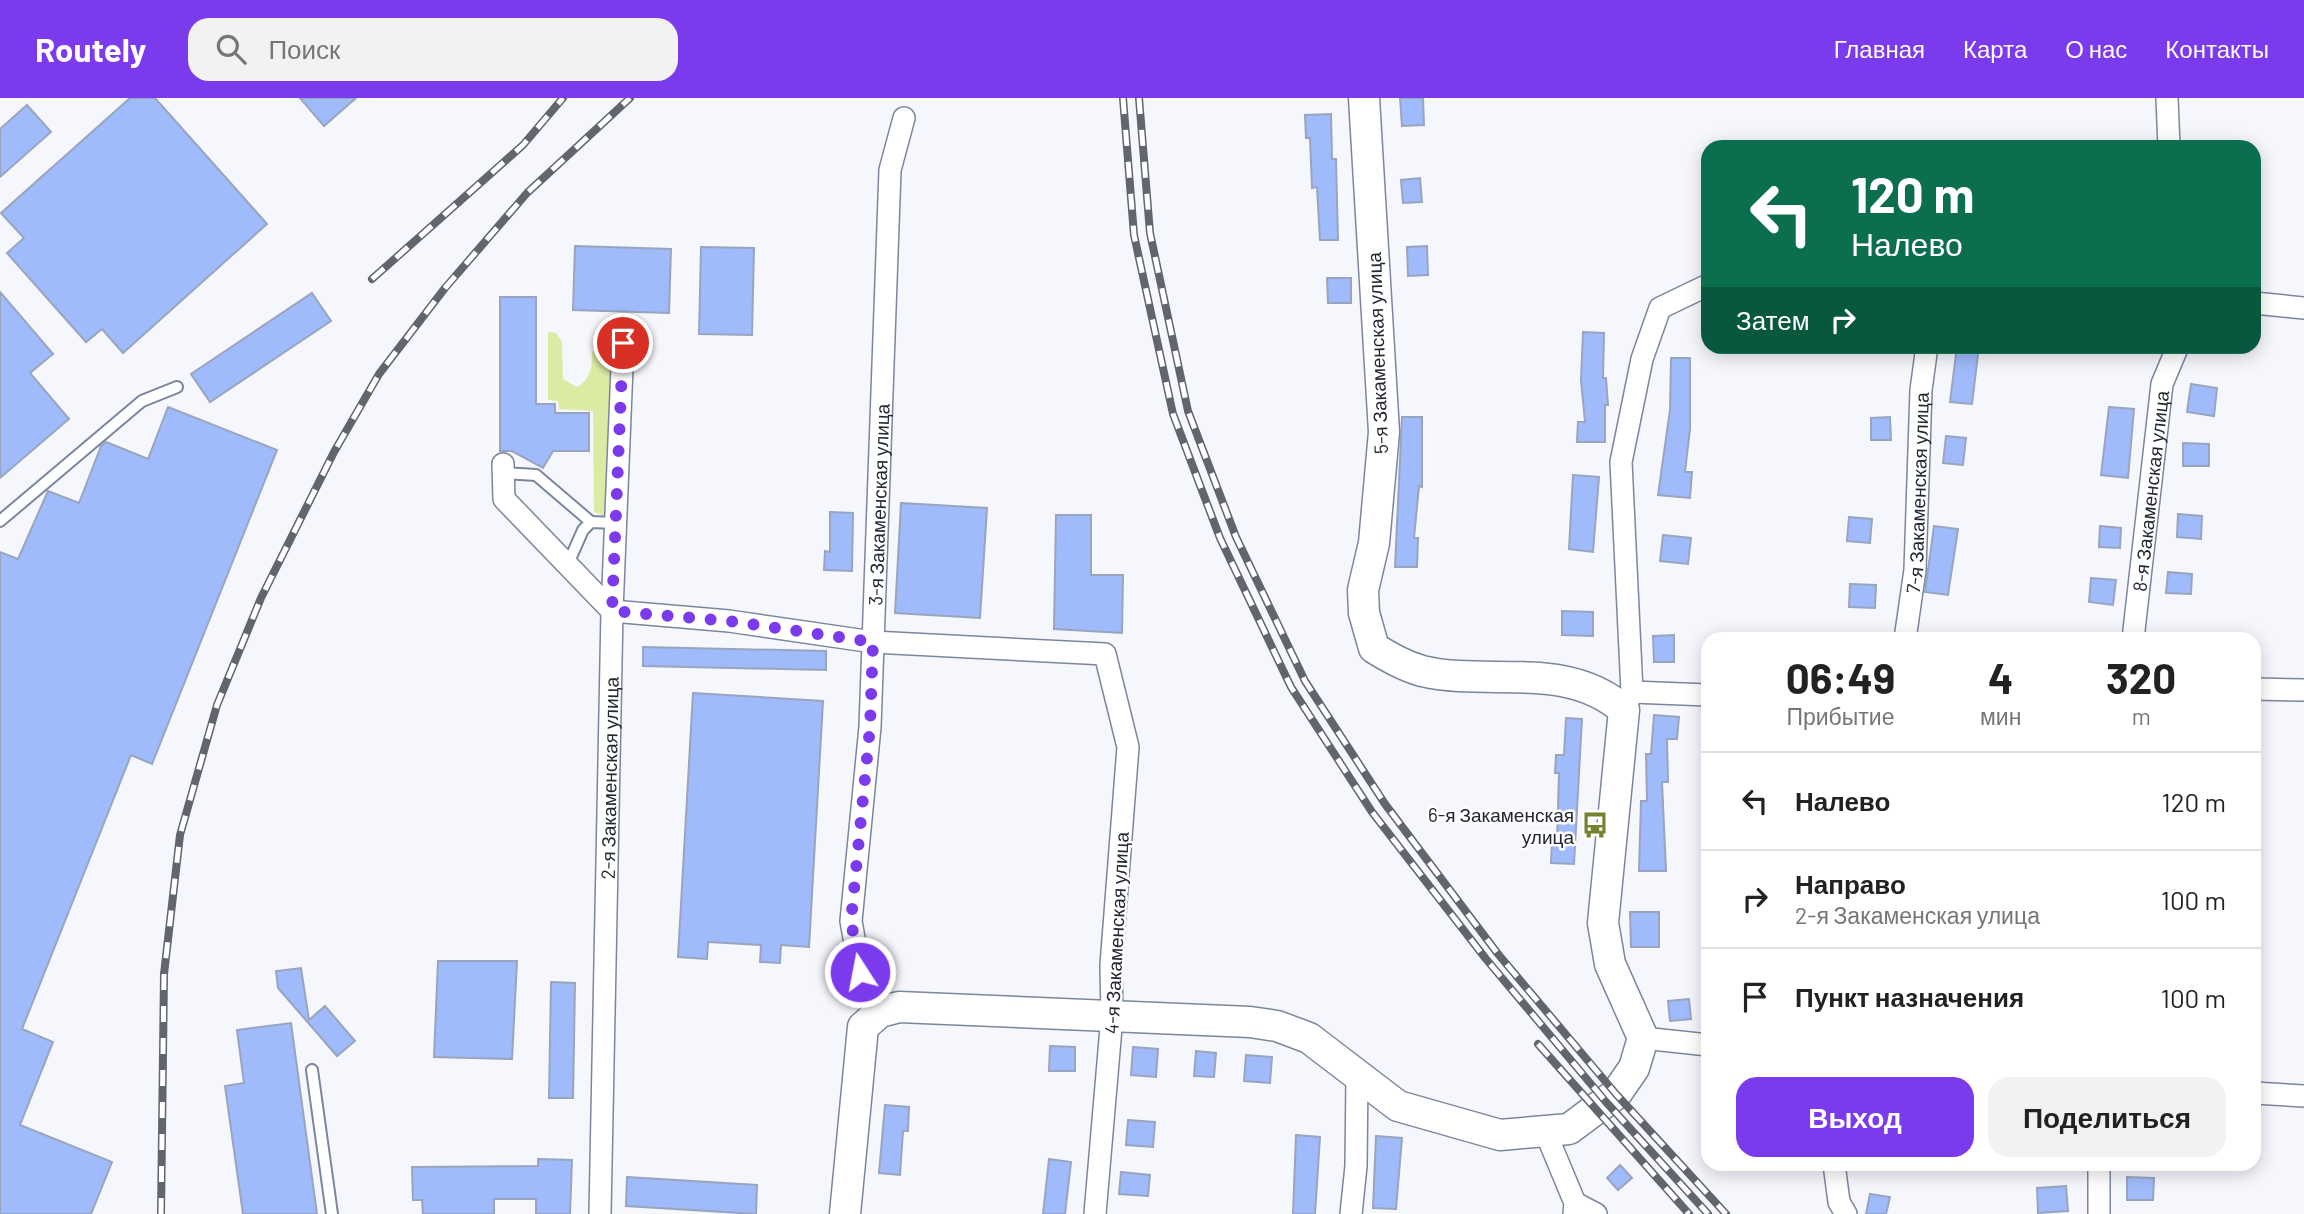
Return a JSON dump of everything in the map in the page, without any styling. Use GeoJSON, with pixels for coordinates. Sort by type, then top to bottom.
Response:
{"type":"FeatureCollection","features":[{"type":"Feature","properties":{"kind":"street","name":"5-я Закаменская улица"},"geometry":{"type":"LineString","coordinates":[[1363,98],[1384,432],[1374,543],[1363,590],[1364,613],[1374,648],[1401,663],[1424,671],[1539,678],[1581,685],[1628,701]]}},
{"type":"Feature","properties":{"kind":"street"},"geometry":{"type":"LineString","coordinates":[[2167,98],[2169,140]]}},
{"type":"Feature","properties":{"kind":"street","name":"3-я Закаменская улица"},"geometry":{"type":"LineString","coordinates":[[880,1012],[860,972],[851,921],[870,727],[890,170],[904,118]]}},
{"type":"Feature","properties":{"kind":"street"},"geometry":{"type":"LineString","coordinates":[[845,1214],[858,1047],[863,1027],[880,1012],[899,1007],[1250,1022],[1277,1026],[1308,1038],[1398,1106],[1500,1135],[1569,1129],[1616,1094],[1634,1068],[1643,1038],[1610,964],[1603,923],[1628,701],[1621,463],[1642,359],[1660,308],[1701,288]]}},
{"type":"Feature","properties":{"kind":"street"},"geometry":{"type":"LineString","coordinates":[[2261,304],[2304,308]]}},
{"type":"Feature","properties":{"kind":"street","name":"2-я Закаменская улица"},"geometry":{"type":"LineString","coordinates":[[600,1214],[612,611],[623,343]]}},
{"type":"Feature","properties":{"kind":"street","name":"7-я Закаменская улица"},"geometry":{"type":"LineString","coordinates":[[1906,632],[1915,570],[1921,390],[1926,354]]}},
{"type":"Feature","properties":{"kind":"street","name":"8-я Закаменская улица"},"geometry":{"type":"LineString","coordinates":[[2134,632],[2162,384],[2175,354]]}},
{"type":"Feature","properties":{"kind":"street"},"geometry":{"type":"LineString","coordinates":[[503,468],[503,499],[612,611],[729,621],[873,642]]}},
{"type":"Feature","properties":{"kind":"street","name":"4-я Закаменская улица"},"geometry":{"type":"LineString","coordinates":[[873,642],[1105,654],[1128,747],[1111,965],[1112,1016],[1095,1214]]}},
{"type":"Feature","properties":{"kind":"street"},"geometry":{"type":"LineString","coordinates":[[2261,689],[2304,690]]}},
{"type":"Feature","properties":{"kind":"street"},"geometry":{"type":"LineString","coordinates":[[1628,701],[1701,696]]}},
{"type":"Feature","properties":{"kind":"street"},"geometry":{"type":"LineString","coordinates":[[1643,1038],[1701,1044]]}},
{"type":"Feature","properties":{"kind":"street"},"geometry":{"type":"LineString","coordinates":[[1351,1214],[1356,1166],[1357,1075]]}},
{"type":"Feature","properties":{"kind":"street"},"geometry":{"type":"LineString","coordinates":[[2261,1093],[2304,1096]]}},
{"type":"Feature","properties":{"kind":"street"},"geometry":{"type":"LineString","coordinates":[[1545,1131],[1574,1208],[1596,1214]]}},
{"type":"Feature","properties":{"kind":"street"},"geometry":{"type":"LineString","coordinates":[[1835,1171],[1839,1202],[1846,1214]]}},
{"type":"Feature","properties":{"kind":"street"},"geometry":{"type":"LineString","coordinates":[[2099,1171],[2099,1214]]}},
{"type":"Feature","properties":{"kind":"lane"},"geometry":{"type":"LineString","coordinates":[[0,521],[142,401],[177,387]]}},
{"type":"Feature","properties":{"kind":"lane"},"geometry":{"type":"LineString","coordinates":[[503,468],[536,475],[591,522],[616,523]]}},
{"type":"Feature","properties":{"kind":"lane"},"geometry":{"type":"LineString","coordinates":[[567,566],[583,530],[591,522]]}},
{"type":"Feature","properties":{"kind":"lane"},"geometry":{"type":"LineString","coordinates":[[312,1070],[332,1214]]}},
{"type":"Feature","properties":{"kind":"green space"},"geometry":{"type":"Polygon","coordinates":[[[548,332],[556,333],[562,342],[563,379],[577,387],[588,376],[592,351],[614,362],[610,509],[604,516],[594,512],[593,411],[559,409],[558,401],[548,400],[548,332]]]}},
{"type":"Feature","properties":{"kind":"building"},"geometry":{"type":"Polygon","coordinates":[[[130,98],[155,98],[267,224],[123,353],[102,329],[86,342],[7,253],[24,238],[1,213],[130,98]]]}},
{"type":"Feature","properties":{"kind":"building"},"geometry":{"type":"Polygon","coordinates":[[[300,98],[356,98],[324,126],[300,98]]]}},
{"type":"Feature","properties":{"kind":"building"},"geometry":{"type":"Polygon","coordinates":[[[1400,98],[1423,98],[1424,125],[1402,126],[1400,98]]]}},
{"type":"Feature","properties":{"kind":"building"},"geometry":{"type":"Polygon","coordinates":[[[27,105],[51,132],[0,177],[0,129],[27,105]]]}},
{"type":"Feature","properties":{"kind":"building"},"geometry":{"type":"Polygon","coordinates":[[[1331,114],[1332,159],[1336,159],[1338,240],[1320,240],[1317,187],[1312,188],[1310,138],[1306,138],[1305,115],[1331,114]]]}},
{"type":"Feature","properties":{"kind":"building"},"geometry":{"type":"Polygon","coordinates":[[[1420,178],[1422,202],[1403,203],[1401,180],[1420,178]]]}},
{"type":"Feature","properties":{"kind":"building"},"geometry":{"type":"Polygon","coordinates":[[[575,246],[671,249],[669,313],[573,310],[575,246]]]}},
{"type":"Feature","properties":{"kind":"building"},"geometry":{"type":"Polygon","coordinates":[[[1427,246],[1428,275],[1408,276],[1407,247],[1427,246]]]}},
{"type":"Feature","properties":{"kind":"building"},"geometry":{"type":"Polygon","coordinates":[[[701,247],[754,248],[752,335],[699,334],[701,247]]]}},
{"type":"Feature","properties":{"kind":"building"},"geometry":{"type":"Polygon","coordinates":[[[1327,278],[1351,278],[1351,303],[1328,303],[1327,278]]]}},
{"type":"Feature","properties":{"kind":"building"},"geometry":{"type":"Polygon","coordinates":[[[0,292],[53,354],[30,373],[69,419],[0,478],[0,292]]]}},
{"type":"Feature","properties":{"kind":"building"},"geometry":{"type":"Polygon","coordinates":[[[312,293],[331,321],[210,402],[191,374],[312,293]]]}},
{"type":"Feature","properties":{"kind":"building"},"geometry":{"type":"Polygon","coordinates":[[[500,297],[536,297],[536,404],[555,404],[555,413],[589,413],[589,451],[553,451],[543,468],[512,451],[500,451],[500,297]]]}},
{"type":"Feature","properties":{"kind":"building"},"geometry":{"type":"Polygon","coordinates":[[[1583,332],[1604,333],[1603,378],[1606,378],[1608,405],[1605,405],[1605,442],[1577,442],[1578,422],[1585,422],[1581,380],[1583,332]]]}},
{"type":"Feature","properties":{"kind":"building"},"geometry":{"type":"Polygon","coordinates":[[[1956,354],[1978,354],[1972,404],[1950,402],[1956,354]]]}},
{"type":"Feature","properties":{"kind":"building"},"geometry":{"type":"Polygon","coordinates":[[[1671,358],[1690,358],[1690,429],[1685,472],[1692,472],[1690,498],[1658,495],[1670,410],[1671,358]]]}},
{"type":"Feature","properties":{"kind":"building"},"geometry":{"type":"Polygon","coordinates":[[[2191,384],[2217,388],[2214,416],[2187,412],[2191,384]]]}},
{"type":"Feature","properties":{"kind":"building"},"geometry":{"type":"Polygon","coordinates":[[[168,407],[277,450],[152,764],[131,755],[22,1029],[53,1042],[20,1125],[112,1162],[91,1214],[0,1214],[0,552],[18,559],[48,491],[79,503],[101,446],[106,442],[148,459],[168,407]]]}},
{"type":"Feature","properties":{"kind":"building"},"geometry":{"type":"Polygon","coordinates":[[[2109,407],[2134,409],[2128,478],[2101,475],[2109,407]]]}},
{"type":"Feature","properties":{"kind":"building"},"geometry":{"type":"Polygon","coordinates":[[[1402,417],[1422,417],[1422,487],[1419,486],[1414,538],[1418,538],[1417,567],[1395,567],[1402,417]]]}},
{"type":"Feature","properties":{"kind":"building"},"geometry":{"type":"Polygon","coordinates":[[[1890,417],[1891,440],[1871,440],[1871,418],[1890,417]]]}},
{"type":"Feature","properties":{"kind":"building"},"geometry":{"type":"Polygon","coordinates":[[[1946,436],[1966,438],[1963,465],[1943,463],[1946,436]]]}},
{"type":"Feature","properties":{"kind":"building"},"geometry":{"type":"Polygon","coordinates":[[[2183,443],[2209,444],[2209,466],[2183,466],[2183,443]]]}},
{"type":"Feature","properties":{"kind":"building"},"geometry":{"type":"Polygon","coordinates":[[[1573,475],[1599,477],[1593,552],[1569,549],[1573,475]]]}},
{"type":"Feature","properties":{"kind":"building"},"geometry":{"type":"Polygon","coordinates":[[[901,503],[987,508],[980,618],[895,613],[901,503]]]}},
{"type":"Feature","properties":{"kind":"building"},"geometry":{"type":"Polygon","coordinates":[[[830,512],[853,513],[852,571],[824,570],[825,551],[830,552],[830,512]]]}},
{"type":"Feature","properties":{"kind":"building"},"geometry":{"type":"Polygon","coordinates":[[[2178,514],[2202,516],[2201,539],[2177,537],[2178,514]]]}},
{"type":"Feature","properties":{"kind":"building"},"geometry":{"type":"Polygon","coordinates":[[[1056,515],[1091,515],[1091,575],[1123,575],[1122,633],[1054,629],[1056,515]]]}},
{"type":"Feature","properties":{"kind":"building"},"geometry":{"type":"Polygon","coordinates":[[[1849,517],[1872,519],[1870,543],[1847,541],[1849,517]]]}},
{"type":"Feature","properties":{"kind":"building"},"geometry":{"type":"Polygon","coordinates":[[[1934,526],[1958,529],[1948,595],[1925,592],[1934,526]]]}},
{"type":"Feature","properties":{"kind":"building"},"geometry":{"type":"Polygon","coordinates":[[[2100,526],[2121,528],[2120,548],[2099,547],[2100,526]]]}},
{"type":"Feature","properties":{"kind":"building"},"geometry":{"type":"Polygon","coordinates":[[[1663,535],[1691,538],[1688,564],[1660,561],[1663,535]]]}},
{"type":"Feature","properties":{"kind":"building"},"geometry":{"type":"Polygon","coordinates":[[[2168,572],[2192,574],[2191,594],[2166,593],[2168,572]]]}},
{"type":"Feature","properties":{"kind":"building"},"geometry":{"type":"Polygon","coordinates":[[[2091,578],[2116,580],[2113,605],[2089,602],[2091,578]]]}},
{"type":"Feature","properties":{"kind":"building"},"geometry":{"type":"Polygon","coordinates":[[[1850,584],[1876,585],[1875,608],[1849,607],[1850,584]]]}},
{"type":"Feature","properties":{"kind":"building"},"geometry":{"type":"Polygon","coordinates":[[[1562,611],[1593,612],[1593,636],[1562,635],[1562,611]]]}},
{"type":"Feature","properties":{"kind":"building"},"geometry":{"type":"Polygon","coordinates":[[[1674,635],[1674,662],[1654,662],[1653,636],[1674,635]]]}},
{"type":"Feature","properties":{"kind":"building"},"geometry":{"type":"Polygon","coordinates":[[[643,647],[826,651],[826,670],[643,666],[643,647]]]}},
{"type":"Feature","properties":{"kind":"building"},"geometry":{"type":"Polygon","coordinates":[[[693,693],[823,701],[809,947],[781,945],[780,963],[760,962],[761,945],[708,942],[707,959],[678,957],[693,693]]]}},
{"type":"Feature","properties":{"kind":"building"},"geometry":{"type":"Polygon","coordinates":[[[1654,715],[1679,717],[1677,739],[1667,739],[1668,782],[1662,782],[1666,871],[1639,871],[1641,801],[1647,801],[1646,754],[1651,754],[1654,715]]]}},
{"type":"Feature","properties":{"kind":"building"},"geometry":{"type":"Polygon","coordinates":[[[1566,718],[1582,719],[1574,864],[1551,863],[1552,840],[1557,840],[1559,773],[1555,773],[1556,755],[1564,755],[1566,718]]]}},
{"type":"Feature","properties":{"kind":"building"},"geometry":{"type":"Polygon","coordinates":[[[1630,912],[1659,912],[1659,947],[1631,947],[1630,912]]]}},
{"type":"Feature","properties":{"kind":"building"},"geometry":{"type":"Polygon","coordinates":[[[438,961],[517,961],[512,1059],[434,1057],[438,961]]]}},
{"type":"Feature","properties":{"kind":"building"},"geometry":{"type":"Polygon","coordinates":[[[301,968],[309,1020],[325,1006],[355,1041],[337,1056],[278,988],[276,971],[301,968]]]}},
{"type":"Feature","properties":{"kind":"building"},"geometry":{"type":"Polygon","coordinates":[[[551,982],[575,983],[573,1098],[549,1098],[551,982]]]}},
{"type":"Feature","properties":{"kind":"building"},"geometry":{"type":"Polygon","coordinates":[[[1689,999],[1691,1019],[1670,1021],[1668,1001],[1689,999]]]}},
{"type":"Feature","properties":{"kind":"building"},"geometry":{"type":"Polygon","coordinates":[[[291,1023],[317,1214],[243,1214],[225,1086],[244,1083],[237,1030],[291,1023]]]}},
{"type":"Feature","properties":{"kind":"building"},"geometry":{"type":"Polygon","coordinates":[[[1050,1046],[1075,1047],[1075,1071],[1049,1071],[1050,1046]]]}},
{"type":"Feature","properties":{"kind":"building"},"geometry":{"type":"Polygon","coordinates":[[[1133,1047],[1158,1049],[1156,1077],[1131,1075],[1133,1047]]]}},
{"type":"Feature","properties":{"kind":"building"},"geometry":{"type":"Polygon","coordinates":[[[1196,1051],[1216,1053],[1214,1077],[1194,1076],[1196,1051]]]}},
{"type":"Feature","properties":{"kind":"building"},"geometry":{"type":"Polygon","coordinates":[[[1246,1055],[1272,1057],[1270,1083],[1244,1081],[1246,1055]]]}},
{"type":"Feature","properties":{"kind":"building"},"geometry":{"type":"Polygon","coordinates":[[[885,1105],[909,1107],[908,1131],[903,1131],[900,1175],[879,1173],[885,1105]]]}},
{"type":"Feature","properties":{"kind":"building"},"geometry":{"type":"Polygon","coordinates":[[[1128,1120],[1155,1122],[1153,1147],[1126,1145],[1128,1120]]]}},
{"type":"Feature","properties":{"kind":"building"},"geometry":{"type":"Polygon","coordinates":[[[1296,1135],[1320,1137],[1315,1214],[1293,1214],[1296,1135]]]}},
{"type":"Feature","properties":{"kind":"building"},"geometry":{"type":"Polygon","coordinates":[[[1376,1136],[1402,1138],[1396,1209],[1373,1208],[1376,1136]]]}},
{"type":"Feature","properties":{"kind":"building"},"geometry":{"type":"Polygon","coordinates":[[[538,1159],[572,1160],[570,1214],[536,1214],[536,1199],[494,1199],[494,1214],[423,1214],[422,1200],[413,1200],[412,1167],[538,1166],[538,1159]]]}},
{"type":"Feature","properties":{"kind":"building"},"geometry":{"type":"Polygon","coordinates":[[[1049,1159],[1071,1162],[1065,1214],[1043,1214],[1049,1159]]]}},
{"type":"Feature","properties":{"kind":"building"},"geometry":{"type":"Polygon","coordinates":[[[1620,1165],[1632,1178],[1618,1190],[1607,1178],[1620,1165]]]}},
{"type":"Feature","properties":{"kind":"building"},"geometry":{"type":"Polygon","coordinates":[[[1121,1172],[1150,1175],[1148,1196],[1119,1194],[1121,1172]]]}},
{"type":"Feature","properties":{"kind":"building"},"geometry":{"type":"Polygon","coordinates":[[[627,1177],[757,1185],[756,1214],[626,1206],[627,1177]]]}},
{"type":"Feature","properties":{"kind":"building"},"geometry":{"type":"Polygon","coordinates":[[[2127,1177],[2154,1178],[2153,1200],[2127,1200],[2127,1177]]]}},
{"type":"Feature","properties":{"kind":"building"},"geometry":{"type":"Polygon","coordinates":[[[2066,1186],[2068,1211],[2038,1213],[2037,1188],[2066,1186]]]}},
{"type":"Feature","properties":{"kind":"building"},"geometry":{"type":"Polygon","coordinates":[[[1870,1194],[1890,1197],[1886,1214],[1866,1214],[1870,1194]]]}},
{"type":"Feature","properties":{"kind":"railway"},"geometry":{"type":"LineString","coordinates":[[372,279],[523,145],[563,98]]}},
{"type":"Feature","properties":{"kind":"railway"},"geometry":{"type":"LineString","coordinates":[[161,1214],[164,974],[180,835],[217,705],[261,598],[334,452],[379,374],[445,288],[527,193],[630,98]]}},
{"type":"Feature","properties":{"kind":"railway"},"geometry":{"type":"LineString","coordinates":[[1123,98],[1134,235],[1173,414],[1220,538],[1291,687],[1372,812],[1486,959],[1606,1102],[1708,1214]]}},
{"type":"Feature","properties":{"kind":"railway"},"geometry":{"type":"LineString","coordinates":[[1139,98],[1150,233],[1188,411],[1236,537],[1305,681],[1385,804],[1498,954],[1616,1094],[1726,1214]]}},
{"type":"Feature","properties":{"kind":"railway"},"geometry":{"type":"LineString","coordinates":[[1538,1044],[1689,1214]]}},
{"type":"Feature","properties":{"kind":"place","name":"6-я Закаменская улица"},"geometry":{"type":"Point","coordinates":[1595,825]}},
{"type":"Feature","properties":{"kind":"route"},"geometry":{"type":"LineString","coordinates":[[623,343],[612,611],[729,621],[873,642],[870,727],[851,921],[860,972]]}}]}
